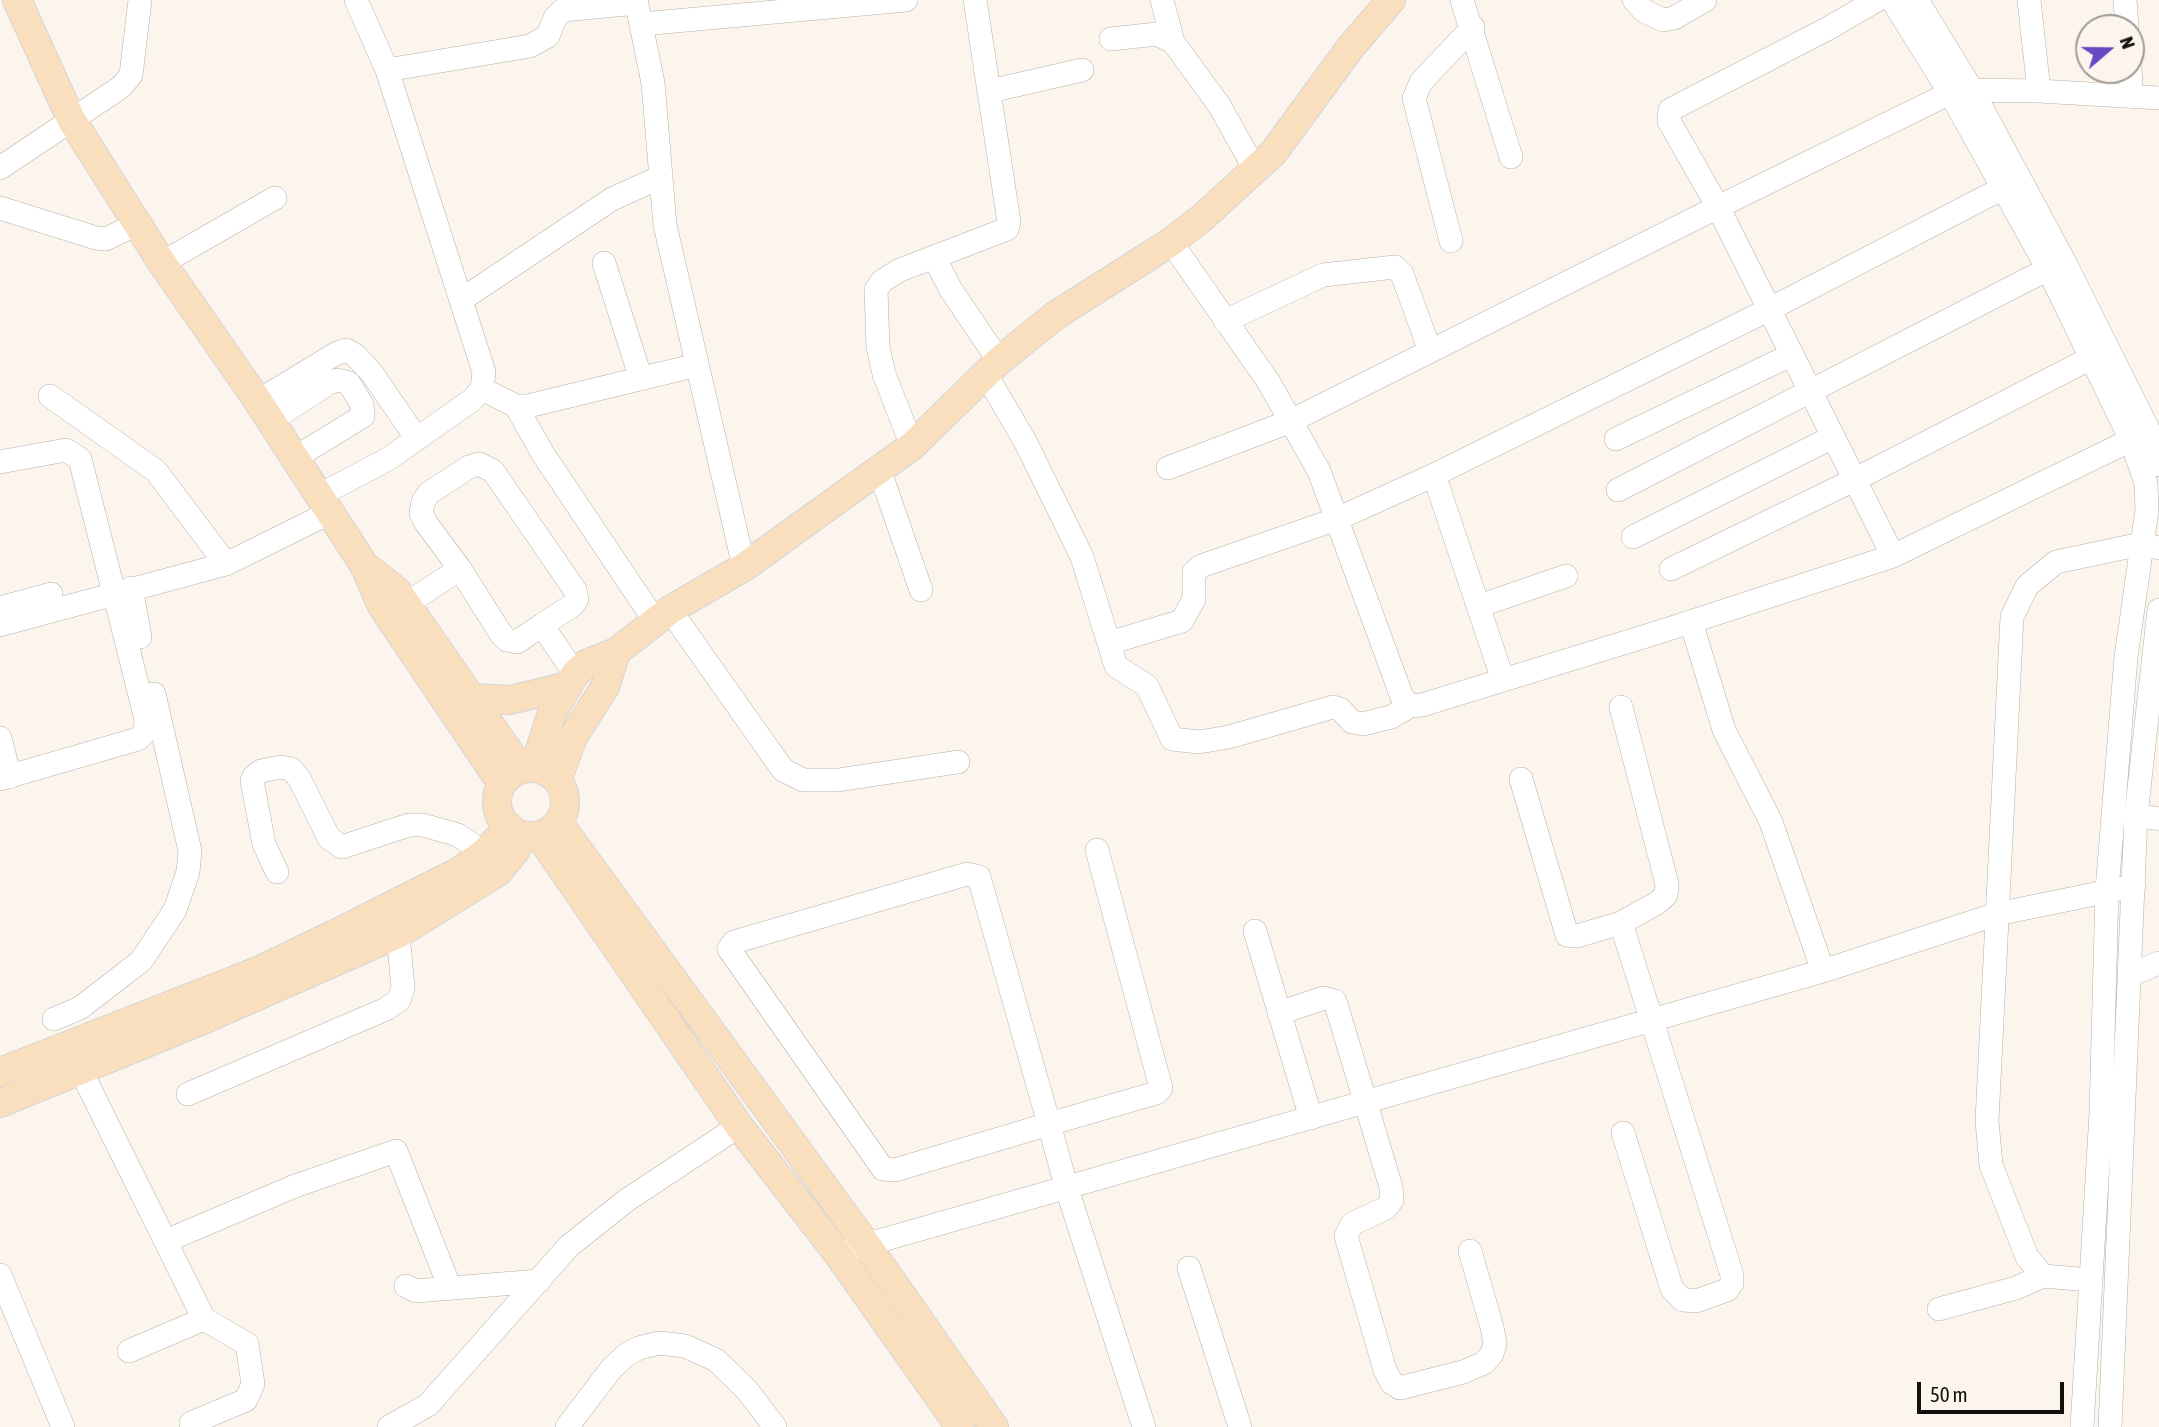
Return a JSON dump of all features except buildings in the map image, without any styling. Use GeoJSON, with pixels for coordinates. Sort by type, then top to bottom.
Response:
{"type":"FeatureCollection","features":[{"type":"Feature","properties":{"kind":"main road"},"geometry":{"type":"LineString","coordinates":[[0,1103],[398,934],[498,872],[532,830],[565,801],[529,775],[382,606],[364,565],[264,411],[162,263],[71,119],[17,0]]}},
{"type":"Feature","properties":{"kind":"main road"},"geometry":{"type":"LineString","coordinates":[[529,775],[544,733],[570,680],[586,664],[616,652],[663,615],[744,567],[912,446],[993,368],[1056,315],[1171,242],[1256,171],[1391,0]]}},
{"type":"Feature","properties":{"kind":"main road"},"geometry":{"type":"LineString","coordinates":[[364,565],[397,591],[529,775]]}},
{"type":"Feature","properties":{"kind":"main road"},"geometry":{"type":"LineString","coordinates":[[616,652],[604,687],[573,737],[529,775],[498,807],[532,830],[866,1244],[994,1427]]}},
{"type":"Feature","properties":{"kind":"main road"},"geometry":{"type":"LineString","coordinates":[[472,698],[510,701],[570,680]]}},
{"type":"Feature","properties":{"kind":"main road"},"geometry":{"type":"LineString","coordinates":[[0,1072],[258,971],[424,891],[484,853],[532,830]]}},
{"type":"Feature","properties":{"kind":"main road"},"geometry":{"type":"LineString","coordinates":[[532,830],[739,1126],[838,1254],[960,1427]]}},
{"type":"Feature","properties":{"kind":"street"},"geometry":{"type":"LineString","coordinates":[[0,168],[121,87],[131,75],[140,0]]}},
{"type":"Feature","properties":{"kind":"street"},"geometry":{"type":"LineString","coordinates":[[0,608],[118,586],[160,584],[226,564],[324,504],[472,401],[482,389],[484,372],[387,70],[356,0]]}},
{"type":"Feature","properties":{"kind":"street"},"geometry":{"type":"LineString","coordinates":[[387,70],[530,46],[548,36],[555,18],[564,10],[906,0]]}},
{"type":"Feature","properties":{"kind":"street"},"geometry":{"type":"LineString","coordinates":[[912,446],[884,374],[878,347],[876,290],[882,281],[934,257],[1007,229],[1009,222],[975,0]]}},
{"type":"Feature","properties":{"kind":"street"},"geometry":{"type":"LineString","coordinates":[[1162,0],[1174,42],[1219,105],[1256,171]]}},
{"type":"Feature","properties":{"kind":"street"},"geometry":{"type":"LineString","coordinates":[[1462,0],[1473,27],[1511,157]]}},
{"type":"Feature","properties":{"kind":"street"},"geometry":{"type":"LineString","coordinates":[[1634,0],[1644,10],[1663,20],[1674,18],[1705,0]]}},
{"type":"Feature","properties":{"kind":"street"},"geometry":{"type":"LineString","coordinates":[[1877,0],[1828,29],[1670,110],[1669,121],[1718,207],[1893,556]]}},
{"type":"Feature","properties":{"kind":"street"},"geometry":{"type":"LineString","coordinates":[[1892,0],[1961,92],[2108,346],[2149,431],[2159,465]]}},
{"type":"Feature","properties":{"kind":"street"},"geometry":{"type":"LineString","coordinates":[[1917,0],[2003,188],[2092,357],[2131,440],[2146,483],[2150,546],[2126,657],[2107,890],[2101,1114],[2082,1427]]}},
{"type":"Feature","properties":{"kind":"street"},"geometry":{"type":"LineString","coordinates":[[2029,0],[2039,92]]}},
{"type":"Feature","properties":{"kind":"street"},"geometry":{"type":"LineString","coordinates":[[638,9],[653,83],[665,225],[744,567]]}},
{"type":"Feature","properties":{"kind":"street"},"geometry":{"type":"LineString","coordinates":[[1451,241],[1415,98],[1421,82],[1473,27]]}},
{"type":"Feature","properties":{"kind":"street"},"geometry":{"type":"LineString","coordinates":[[1111,39],[1157,34],[1174,42]]}},
{"type":"Feature","properties":{"kind":"street"},"geometry":{"type":"LineString","coordinates":[[990,91],[1082,70]]}},
{"type":"Feature","properties":{"kind":"street"},"geometry":{"type":"LineString","coordinates":[[2131,84],[2132,97]]}},
{"type":"Feature","properties":{"kind":"street"},"geometry":{"type":"LineString","coordinates":[[1168,468],[1291,421],[1718,207],[1961,92],[2039,92],[2159,98]]}},
{"type":"Feature","properties":{"kind":"street"},"geometry":{"type":"LineString","coordinates":[[461,300],[612,198],[661,177]]}},
{"type":"Feature","properties":{"kind":"street"},"geometry":{"type":"LineString","coordinates":[[1109,643],[1182,621],[1194,598],[1194,572],[1201,566],[1338,519],[1434,475],[1768,310],[2003,188]]}},
{"type":"Feature","properties":{"kind":"street"},"geometry":{"type":"LineString","coordinates":[[162,263],[275,198]]}},
{"type":"Feature","properties":{"kind":"street"},"geometry":{"type":"LineString","coordinates":[[0,208],[96,238],[106,239],[137,224]]}},
{"type":"Feature","properties":{"kind":"street"},"geometry":{"type":"LineString","coordinates":[[1171,242],[1268,381],[1319,471],[1402,697],[1410,706]]}},
{"type":"Feature","properties":{"kind":"street"},"geometry":{"type":"LineString","coordinates":[[934,257],[993,368],[1082,557],[1116,667],[1147,686],[1167,732],[1172,739],[1180,741],[1228,737],[1333,707],[1340,709],[1352,722],[1363,724],[1391,717],[1410,706],[1422,705],[1691,622],[1893,556],[2131,440]]}},
{"type":"Feature","properties":{"kind":"street"},"geometry":{"type":"LineString","coordinates":[[604,263],[641,379]]}},
{"type":"Feature","properties":{"kind":"street"},"geometry":{"type":"LineString","coordinates":[[1225,321],[1324,275],[1395,267],[1402,274],[1430,351]]}},
{"type":"Feature","properties":{"kind":"street"},"geometry":{"type":"LineString","coordinates":[[1618,490],[1811,394],[2048,269]]}},
{"type":"Feature","properties":{"kind":"street"},"geometry":{"type":"LineString","coordinates":[[264,411],[337,353],[346,350],[355,355],[371,372],[417,439]]}},
{"type":"Feature","properties":{"kind":"street"},"geometry":{"type":"LineString","coordinates":[[1616,439],[1791,355]]}},
{"type":"Feature","properties":{"kind":"street"},"geometry":{"type":"LineString","coordinates":[[1671,569],[1854,480],[2092,357]]}},
{"type":"Feature","properties":{"kind":"street"},"geometry":{"type":"LineString","coordinates":[[482,389],[516,405],[528,406],[697,365]]}},
{"type":"Feature","properties":{"kind":"street"},"geometry":{"type":"LineString","coordinates":[[264,411],[338,380],[349,383],[356,394],[362,405],[363,416],[358,422],[293,459]]}},
{"type":"Feature","properties":{"kind":"street"},"geometry":{"type":"LineString","coordinates":[[50,396],[156,471],[226,564]]}},
{"type":"Feature","properties":{"kind":"street"},"geometry":{"type":"LineString","coordinates":[[516,405],[543,454],[783,770],[803,780],[838,780],[958,762]]}},
{"type":"Feature","properties":{"kind":"street"},"geometry":{"type":"LineString","coordinates":[[1633,537],[1833,437]]}},
{"type":"Feature","properties":{"kind":"street"},"geometry":{"type":"LineString","coordinates":[[0,462],[66,450],[80,459],[118,586],[190,851],[188,872],[175,910],[141,961],[80,1007],[54,1018]]}},
{"type":"Feature","properties":{"kind":"street"},"geometry":{"type":"LineString","coordinates":[[479,464],[493,471],[575,590],[577,599],[573,605],[542,625],[524,639],[507,640],[426,523],[421,513],[423,502],[429,493],[479,464]]}},
{"type":"Feature","properties":{"kind":"street"},"geometry":{"type":"LineString","coordinates":[[879,469],[921,590]]}},
{"type":"Feature","properties":{"kind":"street"},"geometry":{"type":"LineString","coordinates":[[1434,475],[1503,680]]}},
{"type":"Feature","properties":{"kind":"street"},"geometry":{"type":"LineString","coordinates":[[2043,1276],[2026,1257],[1991,1165],[1987,1121],[2012,617],[2017,601],[2038,574],[2056,562],[2150,546]]}},
{"type":"Feature","properties":{"kind":"street"},"geometry":{"type":"LineString","coordinates":[[406,604],[460,569]]}},
{"type":"Feature","properties":{"kind":"street"},"geometry":{"type":"LineString","coordinates":[[1479,606],[1566,576]]}},
{"type":"Feature","properties":{"kind":"street"},"geometry":{"type":"LineString","coordinates":[[0,625],[118,586]]}},
{"type":"Feature","properties":{"kind":"street"},"geometry":{"type":"LineString","coordinates":[[0,738],[5,778],[138,739],[145,732],[146,719],[118,586]]}},
{"type":"Feature","properties":{"kind":"street"},"geometry":{"type":"LineString","coordinates":[[2110,1427],[2136,815],[2159,610]]}},
{"type":"Feature","properties":{"kind":"street"},"geometry":{"type":"LineString","coordinates":[[1691,622],[1724,730],[1771,822],[1823,971]]}},
{"type":"Feature","properties":{"kind":"street"},"geometry":{"type":"LineString","coordinates":[[542,625],[570,680]]}},
{"type":"Feature","properties":{"kind":"street"},"geometry":{"type":"LineString","coordinates":[[1521,779],[1567,935],[1577,936],[1621,923],[1666,895],[1667,884],[1621,707]]}},
{"type":"Feature","properties":{"kind":"street"},"geometry":{"type":"LineString","coordinates":[[277,872],[264,844],[252,782],[254,776],[261,771],[281,767],[291,769],[299,778],[329,838],[342,847],[409,825],[423,825],[458,835],[484,853]]}},
{"type":"Feature","properties":{"kind":"street"},"geometry":{"type":"LineString","coordinates":[[2136,815],[2159,819]]}},
{"type":"Feature","properties":{"kind":"street"},"geometry":{"type":"LineString","coordinates":[[1097,849],[1161,1088],[1156,1093],[1049,1124],[895,1170],[883,1169],[729,949],[734,942],[967,874],[979,877],[1049,1124],[1067,1189],[1144,1427]]}},
{"type":"Feature","properties":{"kind":"street"},"geometry":{"type":"LineString","coordinates":[[838,1254],[1823,971],[1997,914],[2134,886]]}},
{"type":"Feature","properties":{"kind":"street"},"geometry":{"type":"LineString","coordinates":[[1621,923],[1732,1275],[1732,1283],[1727,1290],[1696,1301],[1683,1300],[1672,1289],[1623,1133]]}},
{"type":"Feature","properties":{"kind":"street"},"geometry":{"type":"LineString","coordinates":[[1255,931],[1311,1118]]}},
{"type":"Feature","properties":{"kind":"street"},"geometry":{"type":"LineString","coordinates":[[188,1094],[386,1009],[399,1000],[403,988],[398,934]]}},
{"type":"Feature","properties":{"kind":"street"},"geometry":{"type":"LineString","coordinates":[[2130,975],[2159,963]]}},
{"type":"Feature","properties":{"kind":"street"},"geometry":{"type":"LineString","coordinates":[[1279,1013],[1324,998],[1335,1001],[1367,1102],[1391,1187],[1392,1200],[1386,1208],[1352,1224],[1346,1236],[1385,1370],[1392,1383],[1400,1388],[1463,1372],[1484,1363],[1492,1354],[1495,1343],[1492,1327],[1470,1251]]}},
{"type":"Feature","properties":{"kind":"street"},"geometry":{"type":"LineString","coordinates":[[81,1070],[204,1319],[247,1344],[253,1384],[246,1400],[191,1423]]}},
{"type":"Feature","properties":{"kind":"street"},"geometry":{"type":"LineString","coordinates":[[388,1427],[428,1405],[569,1246],[597,1222],[739,1126]]}},
{"type":"Feature","properties":{"kind":"street"},"geometry":{"type":"LineString","coordinates":[[166,1241],[295,1186],[396,1151],[450,1288]]}},
{"type":"Feature","properties":{"kind":"street"},"geometry":{"type":"LineString","coordinates":[[1189,1268],[1240,1427]]}},
{"type":"Feature","properties":{"kind":"street"},"geometry":{"type":"LineString","coordinates":[[0,1275],[63,1427]]}},
{"type":"Feature","properties":{"kind":"street"},"geometry":{"type":"LineString","coordinates":[[1939,1310],[2016,1288],[2043,1276],[2091,1280]]}},
{"type":"Feature","properties":{"kind":"street"},"geometry":{"type":"LineString","coordinates":[[406,1286],[416,1291],[539,1281]]}},
{"type":"Feature","properties":{"kind":"street"},"geometry":{"type":"LineString","coordinates":[[129,1351],[204,1319]]}},
{"type":"Feature","properties":{"kind":"street"},"geometry":{"type":"LineString","coordinates":[[567,1427],[612,1368],[626,1355],[639,1348],[659,1343],[685,1346],[716,1360],[747,1390],[775,1427]]}}]}
